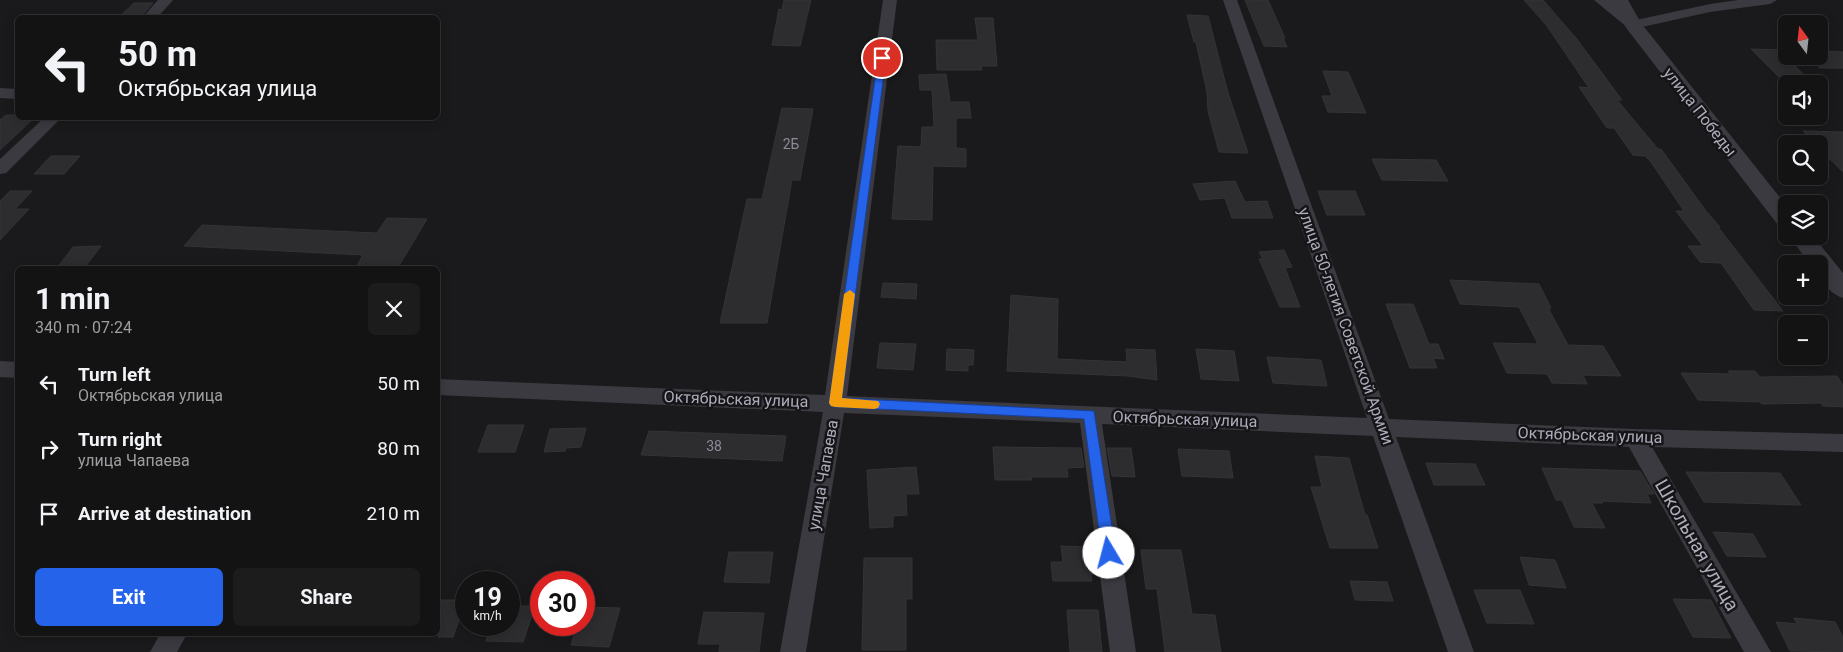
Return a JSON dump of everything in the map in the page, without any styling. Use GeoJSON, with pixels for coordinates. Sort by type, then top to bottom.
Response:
{"type":"FeatureCollection","features":[{"type":"Feature","properties":{"kind":"street"},"geometry":{"type":"LineString","coordinates":[[153,15],[166,0]]}},
{"type":"Feature","properties":{"kind":"street","name":"улица Чапаева"},"geometry":{"type":"LineString","coordinates":[[793,652],[835,403],[890,0]]}},
{"type":"Feature","properties":{"kind":"street","name":"улица 50-летия Советской Армии"},"geometry":{"type":"LineString","coordinates":[[1230,0],[1461,652]]}},
{"type":"Feature","properties":{"kind":"street"},"geometry":{"type":"LineString","coordinates":[[1601,0],[1633,25],[1710,8],[1770,0]]}},
{"type":"Feature","properties":{"kind":"street","name":"улица Победы"},"geometry":{"type":"LineString","coordinates":[[1619,0],[1633,25],[1778,210]]}},
{"type":"Feature","properties":{"kind":"street"},"geometry":{"type":"LineString","coordinates":[[0,93],[15,94]]}},
{"type":"Feature","properties":{"kind":"street"},"geometry":{"type":"LineString","coordinates":[[0,169],[51,120]]}},
{"type":"Feature","properties":{"kind":"street"},"geometry":{"type":"LineString","coordinates":[[1807,245],[1843,289]]}},
{"type":"Feature","properties":{"kind":"street"},"geometry":{"type":"LineString","coordinates":[[0,369],[15,370]]}},
{"type":"Feature","properties":{"kind":"street","name":"Октябрьская улица"},"geometry":{"type":"LineString","coordinates":[[440,387],[1635,438],[1843,443]]}},
{"type":"Feature","properties":{"kind":"street"},"geometry":{"type":"LineString","coordinates":[[1090,415],[1123,652]]}},
{"type":"Feature","properties":{"kind":"street","name":"Школьная улица"},"geometry":{"type":"LineString","coordinates":[[1635,438],[1758,652]]}},
{"type":"Feature","properties":{"kind":"street"},"geometry":{"type":"LineString","coordinates":[[172,652],[164,652],[173,636]]}},
{"type":"Feature","properties":{"kind":"building"},"geometry":{"type":"Polygon","coordinates":[[[784,0],[811,0],[800,46],[772,45],[779,9],[782,10],[784,0]]]}},
{"type":"Feature","properties":{"kind":"building"},"geometry":{"type":"Polygon","coordinates":[[[1245,0],[1268,0],[1285,38],[1283,38],[1287,47],[1264,46],[1245,0]]]}},
{"type":"Feature","properties":{"kind":"building"},"geometry":{"type":"Polygon","coordinates":[[[1524,0],[1543,0],[1576,38],[1622,100],[1617,100],[1658,149],[1661,149],[1783,311],[1754,310],[1721,263],[1700,262],[1688,246],[1703,246],[1676,211],[1684,211],[1651,162],[1645,156],[1633,155],[1614,128],[1607,128],[1579,87],[1589,88],[1547,26],[1524,0]]]}},
{"type":"Feature","properties":{"kind":"building"},"geometry":{"type":"Polygon","coordinates":[[[134,3],[153,3],[143,15],[121,15],[134,3]]]}},
{"type":"Feature","properties":{"kind":"building"},"geometry":{"type":"Polygon","coordinates":[[[1187,15],[1208,16],[1228,93],[1248,153],[1219,152],[1208,111],[1207,92],[1196,42],[1194,42],[1187,15]]]}},
{"type":"Feature","properties":{"kind":"building"},"geometry":{"type":"Polygon","coordinates":[[[975,18],[993,18],[997,66],[981,66],[982,70],[937,70],[936,40],[978,40],[975,18]]]}},
{"type":"Feature","properties":{"kind":"building"},"geometry":{"type":"Polygon","coordinates":[[[1751,49],[1778,50],[1778,65],[1794,65],[1804,75],[1778,76],[1751,49]]]}},
{"type":"Feature","properties":{"kind":"building"},"geometry":{"type":"Polygon","coordinates":[[[1828,51],[1843,52],[1843,68],[1819,68],[1819,65],[1828,65],[1828,51]]]}},
{"type":"Feature","properties":{"kind":"building"},"geometry":{"type":"Polygon","coordinates":[[[1323,71],[1348,72],[1366,113],[1328,112],[1322,96],[1332,96],[1323,71]]]}},
{"type":"Feature","properties":{"kind":"building"},"geometry":{"type":"Polygon","coordinates":[[[946,74],[950,102],[969,102],[971,118],[956,118],[956,148],[966,149],[966,167],[933,166],[932,220],[892,219],[898,146],[921,147],[922,127],[934,127],[932,90],[920,90],[919,75],[946,74]]]}},
{"type":"Feature","properties":{"kind":"building"},"geometry":{"type":"Polygon","coordinates":[[[782,108],[813,109],[800,180],[792,180],[767,323],[720,323],[747,199],[762,199],[782,108]]]}},
{"type":"Feature","properties":{"kind":"building"},"geometry":{"type":"Polygon","coordinates":[[[6,115],[15,115],[15,120],[32,120],[0,150],[0,120],[6,115]]]}},
{"type":"Feature","properties":{"kind":"building"},"geometry":{"type":"Polygon","coordinates":[[[1803,131],[1843,132],[1843,172],[1828,157],[1828,135],[1807,135],[1803,131]]]}},
{"type":"Feature","properties":{"kind":"building"},"geometry":{"type":"Polygon","coordinates":[[[51,156],[80,156],[64,174],[34,174],[51,156]]]}},
{"type":"Feature","properties":{"kind":"building"},"geometry":{"type":"Polygon","coordinates":[[[1372,159],[1436,160],[1448,181],[1382,180],[1372,159]]]}},
{"type":"Feature","properties":{"kind":"building"},"geometry":{"type":"Polygon","coordinates":[[[1235,181],[1245,202],[1267,201],[1273,218],[1232,218],[1225,198],[1200,200],[1193,184],[1235,181]]]}},
{"type":"Feature","properties":{"kind":"building"},"geometry":{"type":"Polygon","coordinates":[[[10,191],[32,191],[15,209],[29,209],[0,240],[0,201],[10,191]]]}},
{"type":"Feature","properties":{"kind":"building"},"geometry":{"type":"Polygon","coordinates":[[[1318,191],[1355,191],[1365,215],[1327,215],[1318,191]]]}},
{"type":"Feature","properties":{"kind":"building"},"geometry":{"type":"Polygon","coordinates":[[[387,218],[427,219],[399,266],[357,266],[363,255],[184,246],[202,225],[377,233],[387,218]]]}},
{"type":"Feature","properties":{"kind":"building"},"geometry":{"type":"Polygon","coordinates":[[[101,246],[86,266],[59,266],[73,247],[101,246]]]}},
{"type":"Feature","properties":{"kind":"building"},"geometry":{"type":"Polygon","coordinates":[[[1284,250],[1292,267],[1285,268],[1300,307],[1280,307],[1259,259],[1263,259],[1259,252],[1284,250]]]}},
{"type":"Feature","properties":{"kind":"building"},"geometry":{"type":"Polygon","coordinates":[[[1450,280],[1539,284],[1551,308],[1548,308],[1568,345],[1603,346],[1621,376],[1583,375],[1587,384],[1552,383],[1547,374],[1507,373],[1493,343],[1538,344],[1519,307],[1460,304],[1450,280]]]}},
{"type":"Feature","properties":{"kind":"building"},"geometry":{"type":"Polygon","coordinates":[[[883,283],[917,284],[916,299],[881,297],[883,283]]]}},
{"type":"Feature","properties":{"kind":"building"},"geometry":{"type":"Polygon","coordinates":[[[1011,295],[1058,299],[1057,359],[1127,362],[1126,349],[1155,350],[1157,380],[1128,376],[1007,371],[1011,295]]]}},
{"type":"Feature","properties":{"kind":"building"},"geometry":{"type":"Polygon","coordinates":[[[1386,304],[1413,304],[1429,344],[1438,344],[1444,359],[1433,358],[1437,368],[1410,368],[1386,304]]]}},
{"type":"Feature","properties":{"kind":"building"},"geometry":{"type":"Polygon","coordinates":[[[880,343],[916,344],[913,370],[877,368],[880,343]]]}},
{"type":"Feature","properties":{"kind":"building"},"geometry":{"type":"Polygon","coordinates":[[[947,349],[974,350],[973,365],[968,365],[968,371],[946,370],[947,349]]]}},
{"type":"Feature","properties":{"kind":"building"},"geometry":{"type":"Polygon","coordinates":[[[1196,349],[1234,351],[1239,381],[1201,379],[1196,349]]]}},
{"type":"Feature","properties":{"kind":"building"},"geometry":{"type":"Polygon","coordinates":[[[1267,357],[1321,360],[1327,386],[1273,383],[1267,357]]]}},
{"type":"Feature","properties":{"kind":"building"},"geometry":{"type":"Polygon","coordinates":[[[1728,371],[1755,371],[1760,377],[1837,376],[1843,385],[1843,407],[1823,406],[1821,403],[1762,404],[1760,402],[1698,400],[1681,373],[1731,374],[1728,371]]]}},
{"type":"Feature","properties":{"kind":"building"},"geometry":{"type":"Polygon","coordinates":[[[488,425],[524,425],[515,452],[478,452],[488,425]]]}},
{"type":"Feature","properties":{"kind":"building"},"geometry":{"type":"Polygon","coordinates":[[[586,428],[581,447],[566,448],[565,451],[544,452],[550,429],[586,428]]]}},
{"type":"Feature","properties":{"kind":"building"},"geometry":{"type":"Polygon","coordinates":[[[649,431],[786,436],[782,461],[641,455],[649,431]]]}},
{"type":"Feature","properties":{"kind":"building"},"geometry":{"type":"Polygon","coordinates":[[[993,447],[1081,448],[1084,467],[1067,468],[1068,477],[1031,477],[1032,480],[995,480],[993,447]]]}},
{"type":"Feature","properties":{"kind":"building"},"geometry":{"type":"Polygon","coordinates":[[[1107,448],[1131,448],[1135,477],[1112,476],[1107,448]]]}},
{"type":"Feature","properties":{"kind":"building"},"geometry":{"type":"Polygon","coordinates":[[[1178,449],[1229,451],[1233,478],[1182,476],[1178,449]]]}},
{"type":"Feature","properties":{"kind":"building"},"geometry":{"type":"Polygon","coordinates":[[[1315,456],[1349,458],[1365,515],[1367,515],[1378,548],[1330,548],[1311,487],[1322,487],[1315,456]]]}},
{"type":"Feature","properties":{"kind":"building"},"geometry":{"type":"Polygon","coordinates":[[[1426,463],[1475,464],[1485,485],[1434,485],[1426,463]]]}},
{"type":"Feature","properties":{"kind":"building"},"geometry":{"type":"Polygon","coordinates":[[[916,467],[919,494],[906,494],[907,515],[893,516],[893,527],[870,528],[867,470],[916,467]]]}},
{"type":"Feature","properties":{"kind":"building"},"geometry":{"type":"Polygon","coordinates":[[[1542,468],[1640,471],[1654,494],[1647,494],[1651,503],[1601,501],[1603,503],[1592,503],[1605,528],[1574,527],[1562,500],[1556,500],[1542,468]]]}},
{"type":"Feature","properties":{"kind":"building"},"geometry":{"type":"Polygon","coordinates":[[[1686,472],[1780,473],[1801,505],[1704,502],[1686,472]]]}},
{"type":"Feature","properties":{"kind":"building"},"geometry":{"type":"Polygon","coordinates":[[[1713,532],[1753,534],[1766,557],[1727,556],[1713,532]]]}},
{"type":"Feature","properties":{"kind":"building"},"geometry":{"type":"Polygon","coordinates":[[[1061,546],[1088,547],[1092,581],[1053,581],[1051,562],[1063,562],[1061,546]]]}},
{"type":"Feature","properties":{"kind":"building"},"geometry":{"type":"Polygon","coordinates":[[[1141,550],[1181,550],[1192,614],[1215,615],[1221,652],[1165,652],[1157,589],[1146,589],[1141,550]]]}},
{"type":"Feature","properties":{"kind":"building"},"geometry":{"type":"Polygon","coordinates":[[[729,552],[773,552],[769,583],[724,582],[729,552]]]}},
{"type":"Feature","properties":{"kind":"building"},"geometry":{"type":"Polygon","coordinates":[[[1520,557],[1555,560],[1566,588],[1529,585],[1520,557]]]}},
{"type":"Feature","properties":{"kind":"building"},"geometry":{"type":"Polygon","coordinates":[[[864,558],[912,558],[912,599],[906,599],[906,650],[862,650],[864,558]]]}},
{"type":"Feature","properties":{"kind":"building"},"geometry":{"type":"Polygon","coordinates":[[[1350,581],[1387,582],[1393,601],[1355,600],[1350,581]]]}},
{"type":"Feature","properties":{"kind":"building"},"geometry":{"type":"Polygon","coordinates":[[[1474,590],[1520,590],[1534,624],[1487,623],[1474,590]]]}},
{"type":"Feature","properties":{"kind":"building"},"geometry":{"type":"Polygon","coordinates":[[[1673,599],[1711,600],[1731,638],[1693,637],[1673,599]]]}},
{"type":"Feature","properties":{"kind":"building"},"geometry":{"type":"Polygon","coordinates":[[[440,600],[455,600],[455,631],[453,637],[438,637],[440,636],[440,600]]]}},
{"type":"Feature","properties":{"kind":"building"},"geometry":{"type":"Polygon","coordinates":[[[520,606],[530,606],[530,621],[523,642],[486,641],[488,636],[520,636],[520,606]]]}},
{"type":"Feature","properties":{"kind":"building"},"geometry":{"type":"Polygon","coordinates":[[[595,607],[620,608],[609,647],[571,645],[574,636],[595,636],[595,607]]]}},
{"type":"Feature","properties":{"kind":"building"},"geometry":{"type":"Polygon","coordinates":[[[1067,610],[1098,610],[1102,652],[1070,652],[1067,610]]]}},
{"type":"Feature","properties":{"kind":"building"},"geometry":{"type":"Polygon","coordinates":[[[704,612],[764,613],[759,652],[719,652],[720,644],[698,644],[704,612]]]}},
{"type":"Feature","properties":{"kind":"building"},"geometry":{"type":"Polygon","coordinates":[[[1794,618],[1835,622],[1843,637],[1843,652],[1790,651],[1776,622],[1797,624],[1794,618]]]}},
{"type":"Feature","properties":{"kind":"slow traffic"},"geometry":{"type":"LineString","coordinates":[[850,294],[835,403],[874,404]]}},
{"type":"Feature","properties":{"kind":"route"},"geometry":{"type":"LineString","coordinates":[[882,58],[835,403],[1090,415],[1109,553]]}}]}
